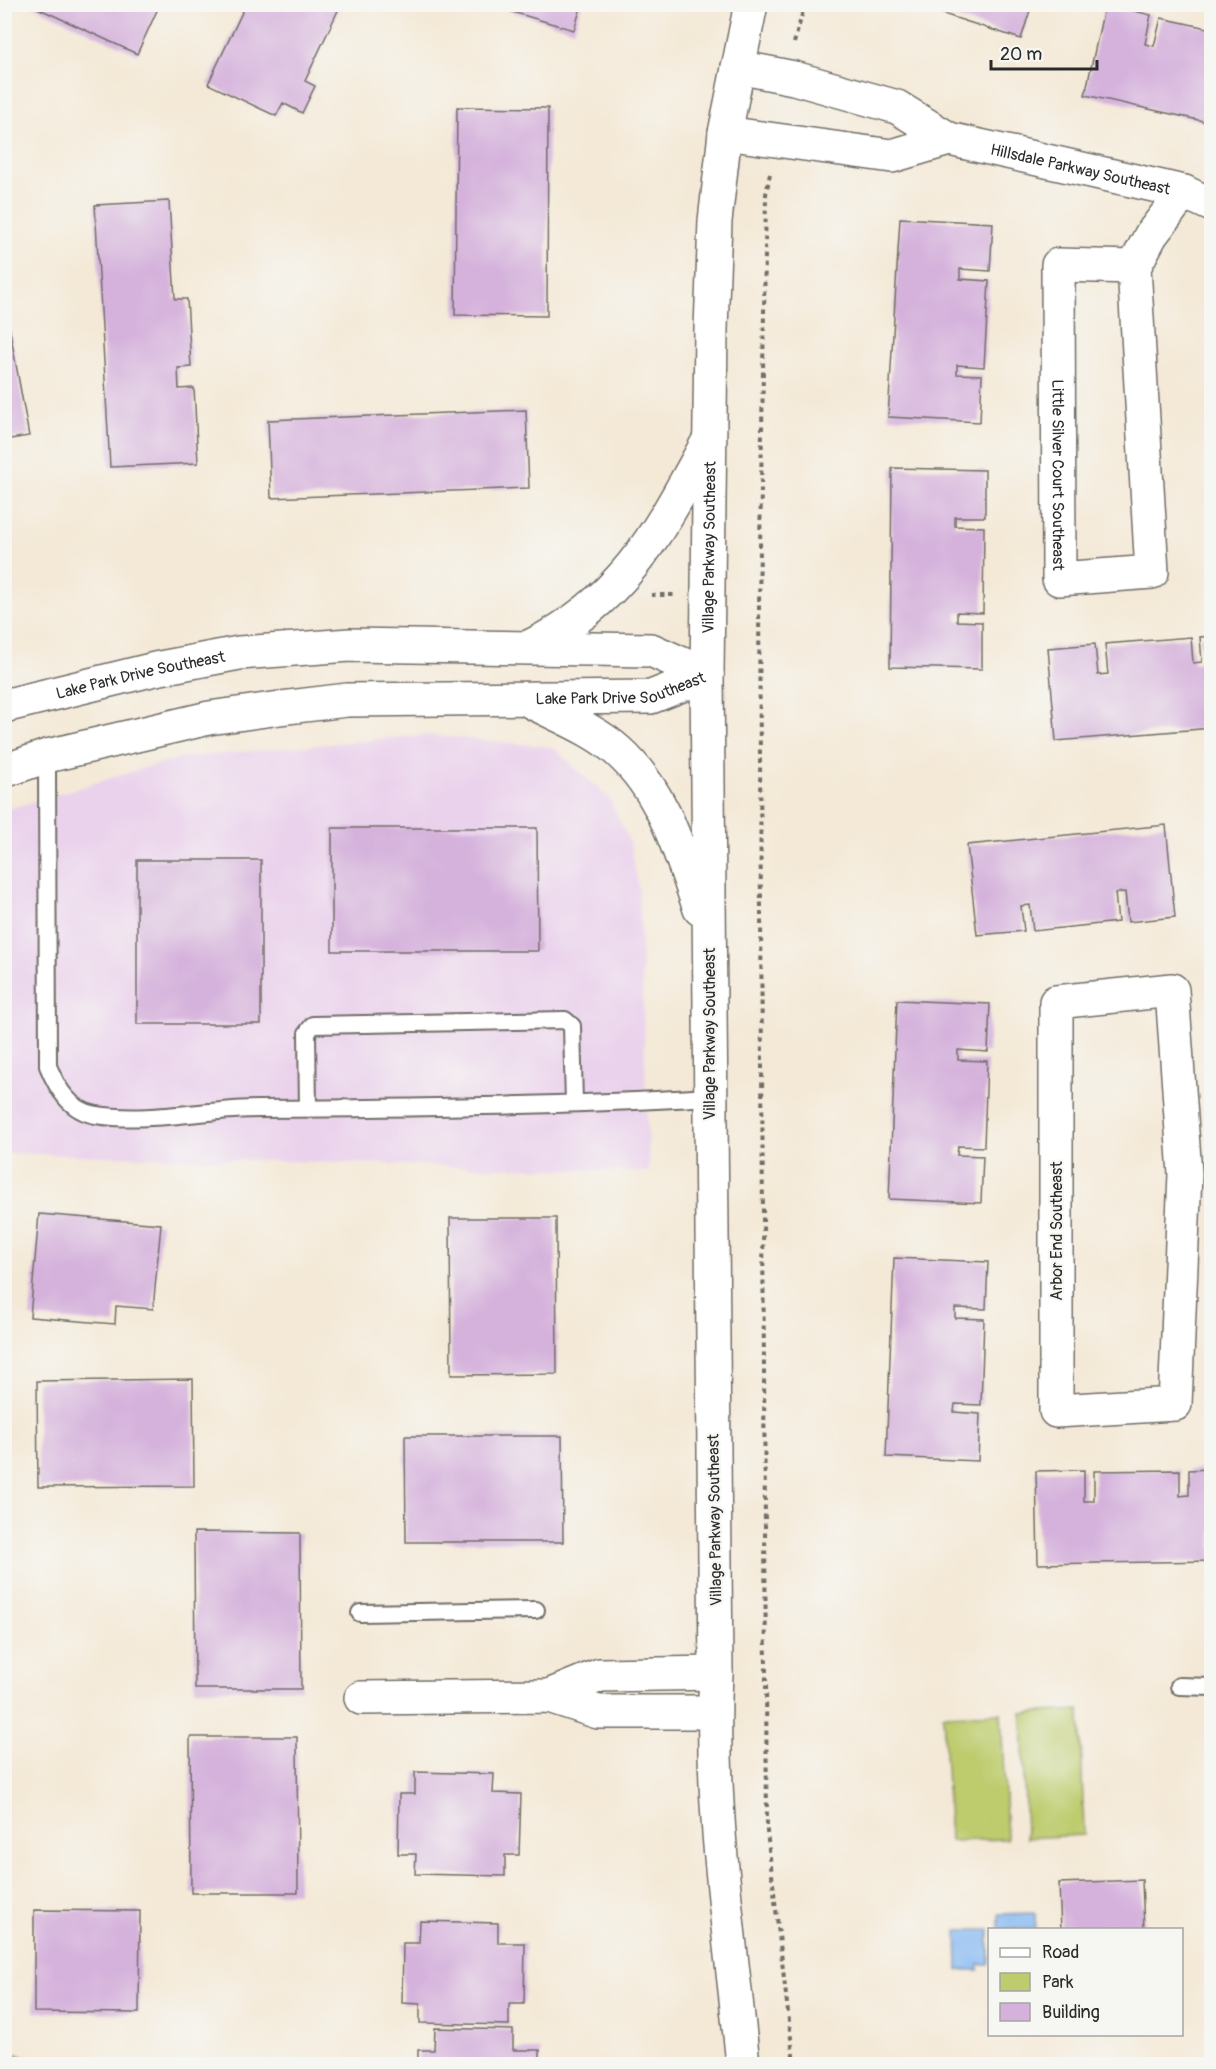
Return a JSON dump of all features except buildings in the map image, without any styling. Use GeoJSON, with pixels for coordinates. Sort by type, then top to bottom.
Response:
{"type":"FeatureCollection","features":[{"type":"Feature","properties":{"kind":"street","name":"Village Parkway Southeast"},"geometry":{"type":"LineString","coordinates":[[743,2064],[720,1827],[714,1712],[716,1673],[709,1097],[707,675],[715,221],[725,133],[751,4]]}},
{"type":"Feature","properties":{"kind":"street","name":"Hillsdale Parkway Southeast"},"geometry":{"type":"LineString","coordinates":[[738,67],[788,77],[897,107],[949,139],[1198,199]]}},
{"type":"Feature","properties":{"kind":"street","name":"Hillsdale Parkway Southeast"},"geometry":{"type":"LineString","coordinates":[[725,133],[892,156],[949,139]]}},
{"type":"Feature","properties":{"kind":"street"},"geometry":{"type":"LineString","coordinates":[[1134,267],[1151,235],[1198,199]]}},
{"type":"Feature","properties":{"kind":"street","name":"Little Silver Court Southeast"},"geometry":{"type":"LineString","coordinates":[[1058,265],[1134,267],[1152,572],[1059,579],[1058,265]]}},
{"type":"Feature","properties":{"kind":"street"},"geometry":{"type":"LineString","coordinates":[[529,646],[560,631],[588,612],[620,582],[667,515],[711,436]]}},
{"type":"Feature","properties":{"kind":"street","name":"Lake Park Drive Southeast"},"geometry":{"type":"LineString","coordinates":[[4,706],[154,669],[239,653],[350,645],[529,646],[651,650],[707,675]]}},
{"type":"Feature","properties":{"kind":"street","name":"Lake Park Drive Southeast"},"geometry":{"type":"LineString","coordinates":[[4,771],[47,756],[209,718],[280,708],[347,700],[651,697],[707,675]]}},
{"type":"Feature","properties":{"kind":"street"},"geometry":{"type":"LineString","coordinates":[[521,697],[588,731],[618,751],[644,779],[667,818],[708,934]]}},
{"type":"Feature","properties":{"kind":"street","name":"Arbor End Southeast"},"geometry":{"type":"LineString","coordinates":[[1172,990],[1198,1173],[1174,1404],[1056,1411],[1056,1002],[1172,990]]}},
{"type":"Feature","properties":{"kind":"street"},"geometry":{"type":"LineString","coordinates":[[549,1696],[600,1675],[716,1673]]}},
{"type":"Feature","properties":{"kind":"street"},"geometry":{"type":"LineString","coordinates":[[361,1698],[549,1696],[598,1712],[714,1712]]}},
{"type":"Feature","properties":{"kind":"lane"},"geometry":{"type":"LineString","coordinates":[[47,756],[48,1066],[58,1089],[72,1104],[94,1115],[142,1116],[257,1108],[308,1109],[574,1103],[709,1097]]}},
{"type":"Feature","properties":{"kind":"lane"},"geometry":{"type":"LineString","coordinates":[[308,1109],[307,1033],[314,1024],[565,1020],[572,1026],[574,1103]]}},
{"type":"Feature","properties":{"kind":"lane"},"geometry":{"type":"LineString","coordinates":[[360,1613],[536,1610]]}},
{"type":"Feature","properties":{"kind":"lane"},"geometry":{"type":"LineString","coordinates":[[1179,1686],[1212,1687]]}},
{"type":"Feature","properties":{"kind":"path"},"geometry":{"type":"LineString","coordinates":[[788,77],[797,29],[805,4]]}},
{"type":"Feature","properties":{"kind":"path"},"geometry":{"type":"LineString","coordinates":[[776,139],[766,194],[759,606],[767,1832],[794,2064]]}},
{"type":"Feature","properties":{"kind":"shaded area"},"geometry":{"type":"Polygon","coordinates":[[[426,735],[552,747],[609,798],[630,843],[639,891],[649,1172],[5,1153],[5,810],[178,758],[426,735]]]}},
{"type":"Feature","properties":{"kind":"green space"},"geometry":{"type":"Polygon","coordinates":[[[1080,1710],[1084,1835],[1026,1838],[1022,1713],[1080,1710]]]}},
{"type":"Feature","properties":{"kind":"green space"},"geometry":{"type":"Polygon","coordinates":[[[1001,1713],[1007,1839],[950,1841],[943,1715],[1001,1713]]]}},
{"type":"Feature","properties":{"kind":"green space"},"geometry":{"type":"Polygon","coordinates":[[[4,1897],[7,2050],[41,2064],[5,2064],[4,1897]]]}},
{"type":"Feature","properties":{"kind":"water"},"geometry":{"type":"Polygon","coordinates":[[[1035,1913],[1036,1928],[999,1928],[999,1914],[1035,1913]]]}},
{"type":"Feature","properties":{"kind":"water"},"geometry":{"type":"Polygon","coordinates":[[[957,1930],[988,1930],[988,1964],[979,1964],[979,1970],[958,1970],[957,1930]]]}}]}
